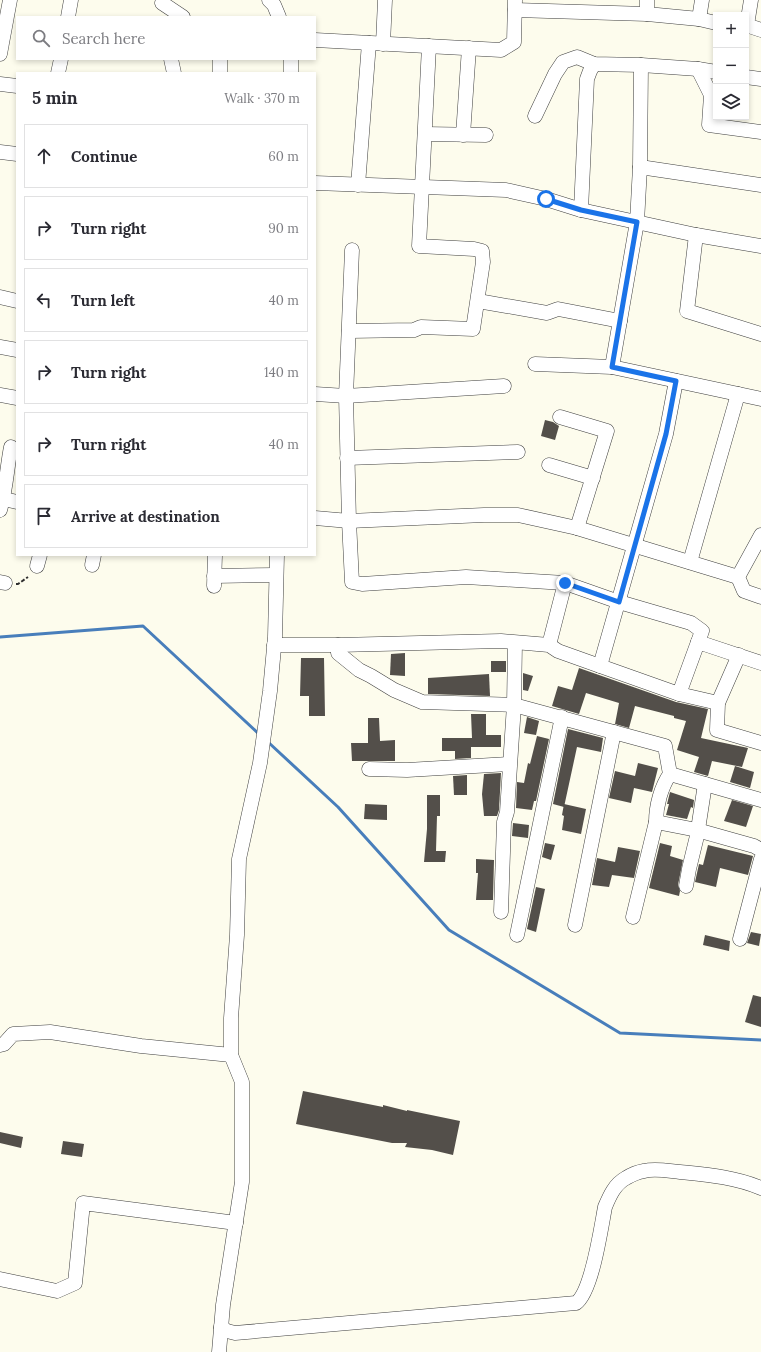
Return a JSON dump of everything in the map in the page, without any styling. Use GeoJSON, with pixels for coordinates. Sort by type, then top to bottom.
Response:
{"type":"FeatureCollection","features":[{"type":"Feature","properties":{"kind":"street"},"geometry":{"type":"LineString","coordinates":[[0,54],[10,0]]}},
{"type":"Feature","properties":{"kind":"street"},"geometry":{"type":"LineString","coordinates":[[68,16],[71,0]]}},
{"type":"Feature","properties":{"kind":"street"},"geometry":{"type":"LineString","coordinates":[[270,0],[279,16]]}},
{"type":"Feature","properties":{"kind":"street"},"geometry":{"type":"LineString","coordinates":[[358,185],[376,43],[385,0]]}},
{"type":"Feature","properties":{"kind":"street"},"geometry":{"type":"LineString","coordinates":[[699,19],[702,0]]}},
{"type":"Feature","properties":{"kind":"street"},"geometry":{"type":"LineString","coordinates":[[749,12],[751,0]]}},
{"type":"Feature","properties":{"kind":"street"},"geometry":{"type":"LineString","coordinates":[[162,1],[164,16]]}},
{"type":"Feature","properties":{"kind":"street"},"geometry":{"type":"LineString","coordinates":[[162,1],[183,16]]}},
{"type":"Feature","properties":{"kind":"street"},"geometry":{"type":"LineString","coordinates":[[316,40],[501,50],[514,42],[515,5],[647,7],[713,22]]}},
{"type":"Feature","properties":{"kind":"street"},"geometry":{"type":"LineString","coordinates":[[749,26],[761,30]]}},
{"type":"Feature","properties":{"kind":"street"},"geometry":{"type":"LineString","coordinates":[[349,331],[414,330],[421,327],[473,329],[483,262],[482,251],[474,249],[419,246],[429,46]]}},
{"type":"Feature","properties":{"kind":"street"},"geometry":{"type":"LineString","coordinates":[[463,135],[469,48]]}},
{"type":"Feature","properties":{"kind":"street"},"geometry":{"type":"LineString","coordinates":[[535,116],[563,62],[577,57],[594,64],[641,65],[713,72]]}},
{"type":"Feature","properties":{"kind":"street"},"geometry":{"type":"LineString","coordinates":[[58,72],[61,60]]}},
{"type":"Feature","properties":{"kind":"street"},"geometry":{"type":"LineString","coordinates":[[171,60],[174,72]]}},
{"type":"Feature","properties":{"kind":"street"},"geometry":{"type":"LineString","coordinates":[[220,60],[220,72]]}},
{"type":"Feature","properties":{"kind":"street"},"geometry":{"type":"LineString","coordinates":[[291,60],[291,72]]}},
{"type":"Feature","properties":{"kind":"street"},"geometry":{"type":"LineString","coordinates":[[581,210],[587,79],[594,64]]}},
{"type":"Feature","properties":{"kind":"street"},"geometry":{"type":"LineString","coordinates":[[612,367],[637,222],[640,167],[641,65]]}},
{"type":"Feature","properties":{"kind":"street"},"geometry":{"type":"LineString","coordinates":[[698,69],[711,94],[709,125],[761,132]]}},
{"type":"Feature","properties":{"kind":"street"},"geometry":{"type":"LineString","coordinates":[[749,77],[761,79]]}},
{"type":"Feature","properties":{"kind":"street"},"geometry":{"type":"LineString","coordinates":[[0,84],[16,86]]}},
{"type":"Feature","properties":{"kind":"street"},"geometry":{"type":"LineString","coordinates":[[425,134],[486,135]]}},
{"type":"Feature","properties":{"kind":"street"},"geometry":{"type":"LineString","coordinates":[[0,152],[16,154]]}},
{"type":"Feature","properties":{"kind":"street"},"geometry":{"type":"LineString","coordinates":[[640,167],[761,185]]}},
{"type":"Feature","properties":{"kind":"street"},"geometry":{"type":"LineString","coordinates":[[316,183],[506,190],[546,199],[581,210],[696,235],[761,246]]}},
{"type":"Feature","properties":{"kind":"street"},"geometry":{"type":"LineString","coordinates":[[696,235],[687,311],[761,334]]}},
{"type":"Feature","properties":{"kind":"street"},"geometry":{"type":"LineString","coordinates":[[352,250],[346,396],[348,521],[352,582],[362,584],[466,577],[565,583],[619,602],[690,623],[702,631],[679,694]]}},
{"type":"Feature","properties":{"kind":"street"},"geometry":{"type":"LineString","coordinates":[[0,297],[16,301]]}},
{"type":"Feature","properties":{"kind":"street"},"geometry":{"type":"LineString","coordinates":[[478,301],[547,313],[558,309],[620,320]]}},
{"type":"Feature","properties":{"kind":"street"},"geometry":{"type":"LineString","coordinates":[[0,347],[16,350]]}},
{"type":"Feature","properties":{"kind":"street"},"geometry":{"type":"LineString","coordinates":[[535,364],[612,367],[761,398]]}},
{"type":"Feature","properties":{"kind":"street"},"geometry":{"type":"LineString","coordinates":[[600,666],[666,434],[676,381]]}},
{"type":"Feature","properties":{"kind":"street"},"geometry":{"type":"LineString","coordinates":[[316,394],[346,396],[504,386]]}},
{"type":"Feature","properties":{"kind":"street"},"geometry":{"type":"LineString","coordinates":[[690,562],[738,394]]}},
{"type":"Feature","properties":{"kind":"street"},"geometry":{"type":"LineString","coordinates":[[0,395],[16,398]]}},
{"type":"Feature","properties":{"kind":"street"},"geometry":{"type":"LineString","coordinates":[[560,417],[607,431],[577,528]]}},
{"type":"Feature","properties":{"kind":"street"},"geometry":{"type":"LineString","coordinates":[[5,502],[9,447]]}},
{"type":"Feature","properties":{"kind":"street"},"geometry":{"type":"LineString","coordinates":[[347,458],[518,452]]}},
{"type":"Feature","properties":{"kind":"street"},"geometry":{"type":"LineString","coordinates":[[549,465],[593,478]]}},
{"type":"Feature","properties":{"kind":"street"},"geometry":{"type":"LineString","coordinates":[[316,518],[348,521],[518,515],[577,528],[738,577],[744,591],[761,597]]}},
{"type":"Feature","properties":{"kind":"street"},"geometry":{"type":"LineString","coordinates":[[738,577],[761,535]]}},
{"type":"Feature","properties":{"kind":"street"},"geometry":{"type":"LineString","coordinates":[[215,556],[214,581],[276,575]]}},
{"type":"Feature","properties":{"kind":"street"},"geometry":{"type":"LineString","coordinates":[[219,1352],[221,1327],[242,1182],[242,1082],[231,1055],[231,1018],[237,934],[240,859],[260,763],[270,691],[274,646],[277,556]]}},
{"type":"Feature","properties":{"kind":"street"},"geometry":{"type":"LineString","coordinates":[[550,645],[565,583]]}},
{"type":"Feature","properties":{"kind":"street"},"geometry":{"type":"LineString","coordinates":[[274,646],[338,646],[501,641],[550,645],[558,651],[679,694],[718,703]]}},
{"type":"Feature","properties":{"kind":"street"},"geometry":{"type":"LineString","coordinates":[[698,642],[761,662]]}},
{"type":"Feature","properties":{"kind":"street"},"geometry":{"type":"LineString","coordinates":[[501,912],[504,822],[507,812],[514,705],[515,643]]}},
{"type":"Feature","properties":{"kind":"street"},"geometry":{"type":"LineString","coordinates":[[338,646],[338,653],[354,667],[394,690],[422,702],[514,705],[665,746],[670,774],[666,780],[656,812],[656,822],[634,918]]}},
{"type":"Feature","properties":{"kind":"street"},"geometry":{"type":"LineString","coordinates":[[739,655],[718,703],[717,730],[761,743]]}},
{"type":"Feature","properties":{"kind":"street"},"geometry":{"type":"LineString","coordinates":[[517,934],[562,717]]}},
{"type":"Feature","properties":{"kind":"street"},"geometry":{"type":"LineString","coordinates":[[576,925],[614,732]]}},
{"type":"Feature","properties":{"kind":"street"},"geometry":{"type":"LineString","coordinates":[[369,769],[407,770],[509,764]]}},
{"type":"Feature","properties":{"kind":"street"},"geometry":{"type":"LineString","coordinates":[[670,774],[761,800]]}},
{"type":"Feature","properties":{"kind":"street"},"geometry":{"type":"LineString","coordinates":[[686,886],[705,784]]}},
{"type":"Feature","properties":{"kind":"street"},"geometry":{"type":"LineString","coordinates":[[656,822],[697,830],[754,846],[761,850]]}},
{"type":"Feature","properties":{"kind":"street"},"geometry":{"type":"LineString","coordinates":[[740,939],[761,859]]}},
{"type":"Feature","properties":{"kind":"street"},"geometry":{"type":"LineString","coordinates":[[0,1045],[4,1044],[13,1034],[50,1032],[141,1046],[231,1055]]}},
{"type":"Feature","properties":{"kind":"street"},"geometry":{"type":"LineString","coordinates":[[221,1327],[227,1331],[235,1333],[576,1303],[582,1297],[589,1282],[605,1207],[609,1197],[617,1185],[626,1178],[644,1170],[662,1170],[722,1177],[743,1181],[761,1188]]}},
{"type":"Feature","properties":{"kind":"street"},"geometry":{"type":"LineString","coordinates":[[0,1279],[57,1291],[75,1283],[83,1203],[236,1223]]}},
{"type":"Feature","properties":{"kind":"building"},"geometry":{"type":"Polygon","coordinates":[[[545,420],[553,422],[559,426],[555,440],[541,436],[545,420]]]}},
{"type":"Feature","properties":{"kind":"building"},"geometry":{"type":"Polygon","coordinates":[[[405,653],[405,676],[390,675],[391,654],[405,653]]]}},
{"type":"Feature","properties":{"kind":"building"},"geometry":{"type":"Polygon","coordinates":[[[301,658],[324,658],[325,716],[309,716],[309,696],[300,696],[301,658]]]}},
{"type":"Feature","properties":{"kind":"building"},"geometry":{"type":"Polygon","coordinates":[[[491,661],[506,661],[506,672],[491,672],[491,661]]]}},
{"type":"Feature","properties":{"kind":"building"},"geometry":{"type":"Polygon","coordinates":[[[579,668],[676,702],[708,709],[701,738],[748,748],[742,767],[712,761],[708,776],[694,772],[699,757],[677,750],[686,721],[674,718],[674,716],[635,706],[629,728],[615,724],[619,703],[586,693],[579,714],[552,706],[558,686],[572,690],[579,668]]]}},
{"type":"Feature","properties":{"kind":"building"},"geometry":{"type":"Polygon","coordinates":[[[523,673],[533,676],[528,691],[523,690],[523,673]]]}},
{"type":"Feature","properties":{"kind":"building"},"geometry":{"type":"Polygon","coordinates":[[[489,674],[490,696],[428,694],[428,678],[489,674]]]}},
{"type":"Feature","properties":{"kind":"building"},"geometry":{"type":"Polygon","coordinates":[[[471,714],[486,714],[486,735],[501,735],[501,747],[471,747],[471,758],[455,759],[455,751],[442,751],[442,738],[472,738],[471,714]]]}},
{"type":"Feature","properties":{"kind":"building"},"geometry":{"type":"Polygon","coordinates":[[[527,717],[539,721],[536,735],[524,733],[527,717]]]}},
{"type":"Feature","properties":{"kind":"building"},"geometry":{"type":"Polygon","coordinates":[[[368,718],[379,718],[380,741],[395,740],[395,761],[352,761],[351,743],[368,743],[368,718]]]}},
{"type":"Feature","properties":{"kind":"building"},"geometry":{"type":"Polygon","coordinates":[[[568,729],[603,738],[601,752],[577,747],[564,807],[553,804],[568,729]]]}},
{"type":"Feature","properties":{"kind":"building"},"geometry":{"type":"Polygon","coordinates":[[[537,736],[549,739],[536,801],[534,801],[532,810],[516,808],[517,782],[524,783],[528,763],[530,764],[537,736]]]}},
{"type":"Feature","properties":{"kind":"building"},"geometry":{"type":"Polygon","coordinates":[[[638,763],[658,768],[652,792],[634,788],[631,803],[609,798],[615,771],[635,776],[638,763]]]}},
{"type":"Feature","properties":{"kind":"building"},"geometry":{"type":"Polygon","coordinates":[[[735,766],[754,772],[750,788],[730,782],[735,766]]]}},
{"type":"Feature","properties":{"kind":"building"},"geometry":{"type":"Polygon","coordinates":[[[501,773],[499,810],[497,816],[484,816],[482,794],[484,774],[501,773]]]}},
{"type":"Feature","properties":{"kind":"building"},"geometry":{"type":"Polygon","coordinates":[[[467,775],[467,795],[454,795],[453,776],[467,775]]]}},
{"type":"Feature","properties":{"kind":"building"},"geometry":{"type":"Polygon","coordinates":[[[670,792],[694,800],[693,808],[691,807],[687,819],[666,815],[670,792]]]}},
{"type":"Feature","properties":{"kind":"building"},"geometry":{"type":"Polygon","coordinates":[[[427,795],[440,795],[440,816],[437,816],[436,851],[446,851],[445,862],[424,862],[427,829],[427,795]]]}},
{"type":"Feature","properties":{"kind":"building"},"geometry":{"type":"Polygon","coordinates":[[[732,800],[753,806],[746,827],[724,821],[732,800]]]}},
{"type":"Feature","properties":{"kind":"building"},"geometry":{"type":"Polygon","coordinates":[[[365,804],[387,805],[387,820],[364,819],[365,804]]]}},
{"type":"Feature","properties":{"kind":"building"},"geometry":{"type":"Polygon","coordinates":[[[564,804],[586,809],[581,834],[562,830],[564,804]]]}},
{"type":"Feature","properties":{"kind":"building"},"geometry":{"type":"Polygon","coordinates":[[[513,823],[529,825],[528,838],[512,836],[513,823]]]}},
{"type":"Feature","properties":{"kind":"building"},"geometry":{"type":"Polygon","coordinates":[[[545,843],[555,845],[551,860],[542,857],[545,843]]]}},
{"type":"Feature","properties":{"kind":"building"},"geometry":{"type":"Polygon","coordinates":[[[660,843],[672,846],[670,856],[683,860],[678,885],[680,891],[679,896],[649,888],[660,843]]]}},
{"type":"Feature","properties":{"kind":"building"},"geometry":{"type":"Polygon","coordinates":[[[708,845],[753,856],[748,875],[720,868],[716,887],[695,882],[699,864],[703,865],[708,845]]]}},
{"type":"Feature","properties":{"kind":"building"},"geometry":{"type":"Polygon","coordinates":[[[618,847],[640,851],[634,878],[612,875],[609,887],[592,885],[597,858],[615,862],[618,847]]]}},
{"type":"Feature","properties":{"kind":"building"},"geometry":{"type":"Polygon","coordinates":[[[476,859],[494,860],[493,900],[476,900],[478,873],[476,873],[476,859]]]}},
{"type":"Feature","properties":{"kind":"building"},"geometry":{"type":"Polygon","coordinates":[[[536,887],[545,889],[536,932],[527,929],[536,887]]]}},
{"type":"Feature","properties":{"kind":"building"},"geometry":{"type":"Polygon","coordinates":[[[751,932],[761,934],[759,946],[747,943],[751,932]]]}},
{"type":"Feature","properties":{"kind":"building"},"geometry":{"type":"Polygon","coordinates":[[[705,935],[730,941],[729,951],[703,945],[705,935]]]}},
{"type":"Feature","properties":{"kind":"building"},"geometry":{"type":"Polygon","coordinates":[[[753,995],[761,997],[761,1027],[745,1022],[753,995]]]}},
{"type":"Feature","properties":{"kind":"building"},"geometry":{"type":"Polygon","coordinates":[[[303,1091],[383,1107],[383,1105],[460,1121],[453,1155],[432,1150],[405,1147],[407,1143],[392,1143],[296,1124],[303,1091]]]}},
{"type":"Feature","properties":{"kind":"building"},"geometry":{"type":"Polygon","coordinates":[[[0,1132],[23,1137],[21,1148],[0,1143],[0,1132]]]}},
{"type":"Feature","properties":{"kind":"building"},"geometry":{"type":"Polygon","coordinates":[[[63,1141],[84,1144],[82,1157],[61,1154],[63,1141]]]}},
{"type":"Feature","properties":{"kind":"waterway"},"geometry":{"type":"LineString","coordinates":[[0,637],[143,626],[259,734]]}},
{"type":"Feature","properties":{"kind":"waterway"},"geometry":{"type":"LineString","coordinates":[[268,742],[338,807],[449,930],[620,1033],[761,1040]]}},
{"type":"Feature","properties":{"kind":"route"},"geometry":{"type":"LineString","coordinates":[[546,199],[581,210],[637,222],[612,367],[676,381],[666,434],[619,602],[565,583]]}}]}
